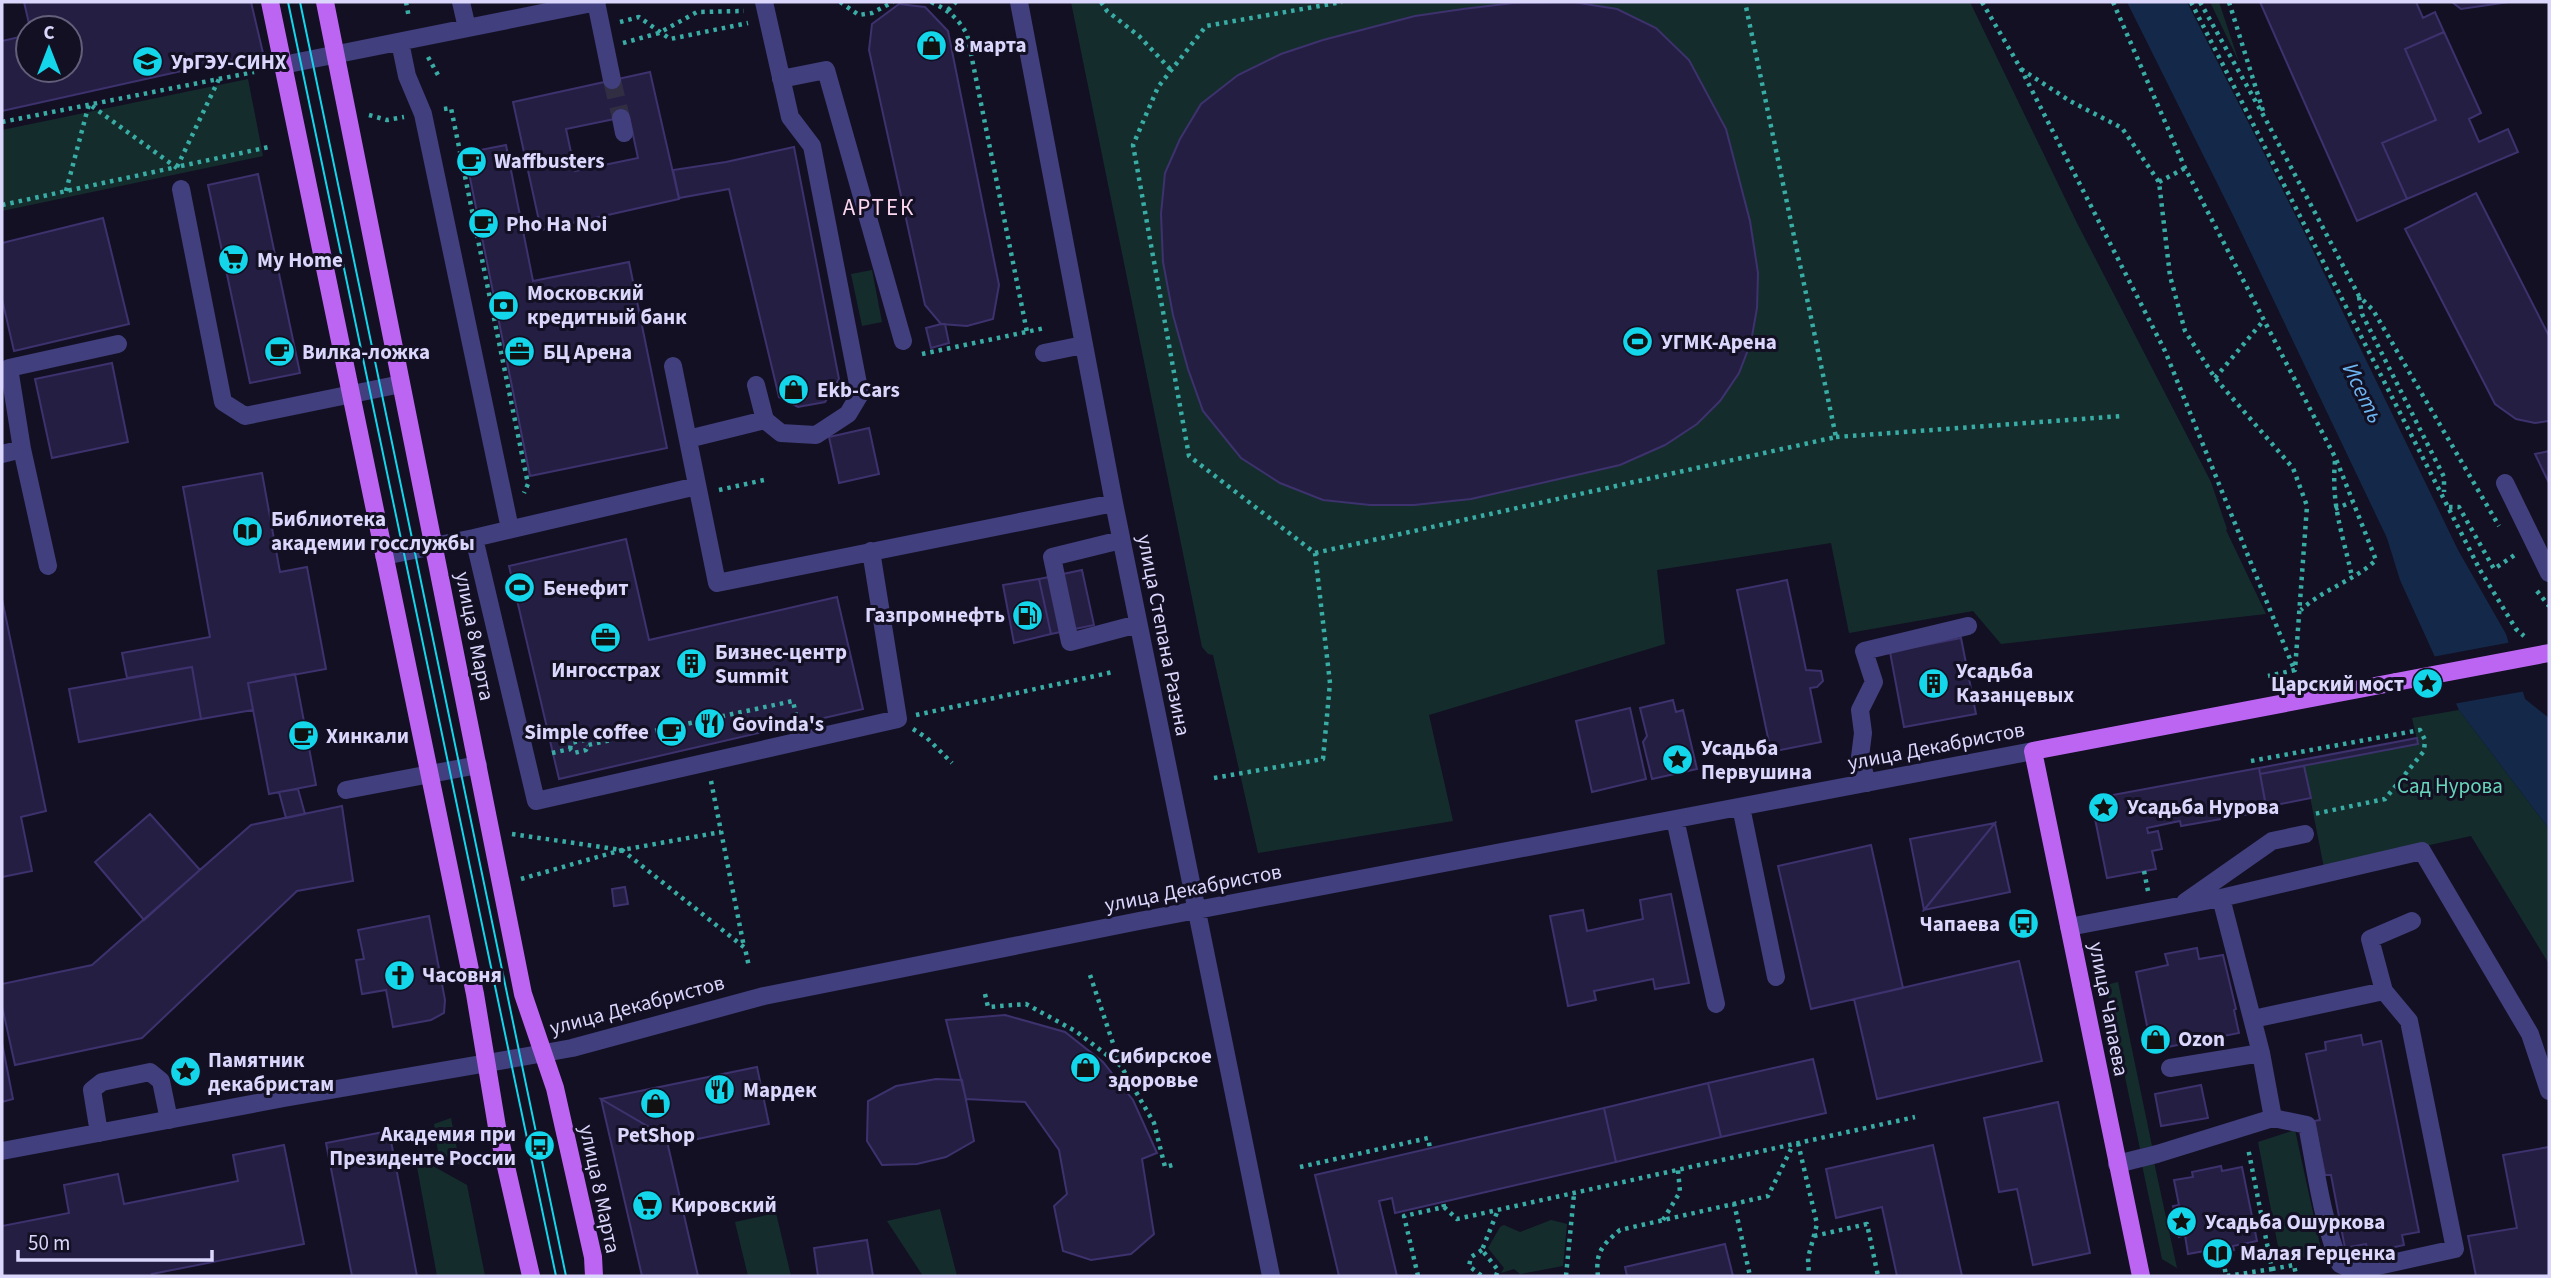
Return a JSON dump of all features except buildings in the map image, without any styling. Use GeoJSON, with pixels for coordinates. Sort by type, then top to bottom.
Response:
{"type":"FeatureCollection","features":[{"type":"Feature","properties":{"kind":"main road"},"geometry":{"type":"LineString","coordinates":[[270,2],[475,994],[496,1127],[531,1276]]}},
{"type":"Feature","properties":{"kind":"main road","name":"улица 8 Марта"},"geometry":{"type":"LineString","coordinates":[[325,2],[523,994],[555,1088],[593,1256],[594,1276]]}},
{"type":"Feature","properties":{"kind":"main road","name":"улица Декабристов"},"geometry":{"type":"LineString","coordinates":[[2034,751],[2549,653]]}},
{"type":"Feature","properties":{"kind":"main road","name":"улица Чапаева"},"geometry":{"type":"LineString","coordinates":[[2034,751],[2141,1276]]}},
{"type":"Feature","properties":{"kind":"street"},"geometry":{"type":"LineString","coordinates":[[461,2],[467,27]]}},
{"type":"Feature","properties":{"kind":"street"},"geometry":{"type":"LineString","coordinates":[[283,65],[596,2],[611,45],[612,80]]}},
{"type":"Feature","properties":{"kind":"street","name":"улица Степана Разина"},"geometry":{"type":"LineString","coordinates":[[1019,2],[1121,540],[1271,1276]]}},
{"type":"Feature","properties":{"kind":"street"},"geometry":{"type":"LineString","coordinates":[[756,385],[765,420],[781,433],[816,435],[848,414],[860,394],[812,146],[790,117],[765,6]]}},
{"type":"Feature","properties":{"kind":"street"},"geometry":{"type":"LineString","coordinates":[[400,42],[407,76],[423,114],[510,529]]}},
{"type":"Feature","properties":{"kind":"street"},"geometry":{"type":"LineString","coordinates":[[781,79],[826,70],[903,341]]}},
{"type":"Feature","properties":{"kind":"street"},"geometry":{"type":"LineString","coordinates":[[181,189],[223,401],[245,416],[401,384]]}},
{"type":"Feature","properties":{"kind":"street"},"geometry":{"type":"LineString","coordinates":[[48,566],[22,449],[9,368],[118,344]]}},
{"type":"Feature","properties":{"kind":"street"},"geometry":{"type":"LineString","coordinates":[[1044,353],[1083,345]]}},
{"type":"Feature","properties":{"kind":"street"},"geometry":{"type":"LineString","coordinates":[[673,366],[717,583],[1114,503]]}},
{"type":"Feature","properties":{"kind":"street"},"geometry":{"type":"LineString","coordinates":[[688,439],[765,420]]}},
{"type":"Feature","properties":{"kind":"street"},"geometry":{"type":"LineString","coordinates":[[2,454],[22,449]]}},
{"type":"Feature","properties":{"kind":"street"},"geometry":{"type":"LineString","coordinates":[[2505,483],[2549,573]]}},
{"type":"Feature","properties":{"kind":"street"},"geometry":{"type":"LineString","coordinates":[[384,556],[697,486]]}},
{"type":"Feature","properties":{"kind":"street"},"geometry":{"type":"LineString","coordinates":[[474,538],[536,801],[898,719],[871,551]]}},
{"type":"Feature","properties":{"kind":"street"},"geometry":{"type":"LineString","coordinates":[[1121,540],[1052,557],[1070,642],[1138,624]]}},
{"type":"Feature","properties":{"kind":"street"},"geometry":{"type":"LineString","coordinates":[[1867,783],[1860,757],[1863,733],[1860,710],[1874,682],[1864,651],[1968,626]]}},
{"type":"Feature","properties":{"kind":"street","name":"улица Декабристов"},"geometry":{"type":"LineString","coordinates":[[2,1151],[572,1048],[764,996],[1196,910],[2034,751]]}},
{"type":"Feature","properties":{"kind":"street"},"geometry":{"type":"LineString","coordinates":[[346,790],[478,765]]}},
{"type":"Feature","properties":{"kind":"street"},"geometry":{"type":"LineString","coordinates":[[1741,807],[1776,977]]}},
{"type":"Feature","properties":{"kind":"street"},"geometry":{"type":"LineString","coordinates":[[1675,819],[1716,1004]]}},
{"type":"Feature","properties":{"kind":"street"},"geometry":{"type":"LineString","coordinates":[[2179,906],[2272,841],[2305,834]]}},
{"type":"Feature","properties":{"kind":"street"},"geometry":{"type":"LineString","coordinates":[[2069,927],[2221,898],[2422,851],[2530,1034],[2549,1091]]}},
{"type":"Feature","properties":{"kind":"street"},"geometry":{"type":"LineString","coordinates":[[2221,898],[2253,1019],[2273,1118]]}},
{"type":"Feature","properties":{"kind":"street"},"geometry":{"type":"LineString","coordinates":[[2117,1164],[2273,1118],[2307,1125],[2333,1246],[2340,1264],[2355,1271],[2455,1249],[2409,1021],[2384,991],[2370,939],[2412,920]]}},
{"type":"Feature","properties":{"kind":"street"},"geometry":{"type":"LineString","coordinates":[[2253,1019],[2384,991]]}},
{"type":"Feature","properties":{"kind":"street"},"geometry":{"type":"LineString","coordinates":[[2170,1068],[2261,1053]]}},
{"type":"Feature","properties":{"kind":"street"},"geometry":{"type":"LineString","coordinates":[[99,1133],[92,1090],[102,1082],[150,1072],[161,1081],[169,1120]]}},
{"type":"Feature","properties":{"kind":"path"},"geometry":{"type":"LineString","coordinates":[[839,2],[859,15],[872,13],[893,2]]}},
{"type":"Feature","properties":{"kind":"path"},"geometry":{"type":"LineString","coordinates":[[931,2],[948,10],[967,34],[1027,332]]}},
{"type":"Feature","properties":{"kind":"path"},"geometry":{"type":"LineString","coordinates":[[948,10],[956,2]]}},
{"type":"Feature","properties":{"kind":"path"},"geometry":{"type":"LineString","coordinates":[[1101,2],[1107,11],[1139,36],[1171,70]]}},
{"type":"Feature","properties":{"kind":"path"},"geometry":{"type":"LineString","coordinates":[[1214,778],[1323,759],[1330,683],[1315,553],[1189,456],[1132,145],[1158,87],[1206,26],[1342,2]]}},
{"type":"Feature","properties":{"kind":"path"},"geometry":{"type":"LineString","coordinates":[[1745,2],[1836,437]]}},
{"type":"Feature","properties":{"kind":"path"},"geometry":{"type":"LineString","coordinates":[[1982,2],[2021,69],[2165,351],[2295,670]]}},
{"type":"Feature","properties":{"kind":"path"},"geometry":{"type":"LineString","coordinates":[[2113,2],[2185,168],[2336,458],[2376,560],[2360,575],[2312,600],[2300,611]]}},
{"type":"Feature","properties":{"kind":"path"},"geometry":{"type":"LineString","coordinates":[[2191,2],[2480,569],[2516,629]]}},
{"type":"Feature","properties":{"kind":"path"},"geometry":{"type":"LineString","coordinates":[[2200,2],[2359,296],[2362,314],[2444,477],[2444,496]]}},
{"type":"Feature","properties":{"kind":"path"},"geometry":{"type":"LineString","coordinates":[[2229,2],[2266,120]]}},
{"type":"Feature","properties":{"kind":"path"},"geometry":{"type":"LineString","coordinates":[[611,45],[621,20],[639,17],[670,39],[747,24],[765,6]]}},
{"type":"Feature","properties":{"kind":"path"},"geometry":{"type":"LineString","coordinates":[[611,45],[659,33],[697,12],[765,6]]}},
{"type":"Feature","properties":{"kind":"path"},"geometry":{"type":"LineString","coordinates":[[2021,69],[2122,128],[2159,182],[2170,276],[2185,331],[2215,378],[2293,468],[2307,506],[2295,670]]}},
{"type":"Feature","properties":{"kind":"path"},"geometry":{"type":"LineString","coordinates":[[2,122],[254,72]]}},
{"type":"Feature","properties":{"kind":"path"},"geometry":{"type":"LineString","coordinates":[[181,189],[177,167],[219,79]]}},
{"type":"Feature","properties":{"kind":"path"},"geometry":{"type":"LineString","coordinates":[[89,104],[177,167]]}},
{"type":"Feature","properties":{"kind":"path"},"geometry":{"type":"LineString","coordinates":[[66,191],[89,104]]}},
{"type":"Feature","properties":{"kind":"path"},"geometry":{"type":"LineString","coordinates":[[2,205],[269,147]]}},
{"type":"Feature","properties":{"kind":"path"},"geometry":{"type":"LineString","coordinates":[[2159,182],[2185,168]]}},
{"type":"Feature","properties":{"kind":"path"},"geometry":{"type":"LineString","coordinates":[[2359,296],[2374,310],[2502,531]]}},
{"type":"Feature","properties":{"kind":"path"},"geometry":{"type":"LineString","coordinates":[[2215,378],[2264,320]]}},
{"type":"Feature","properties":{"kind":"path"},"geometry":{"type":"LineString","coordinates":[[922,354],[1045,328]]}},
{"type":"Feature","properties":{"kind":"path"},"geometry":{"type":"LineString","coordinates":[[1315,553],[1836,437],[2122,416]]}},
{"type":"Feature","properties":{"kind":"path"},"geometry":{"type":"LineString","coordinates":[[2336,458],[2333,486],[2335,509],[2352,577]]}},
{"type":"Feature","properties":{"kind":"path"},"geometry":{"type":"LineString","coordinates":[[745,484],[764,480]]}},
{"type":"Feature","properties":{"kind":"path"},"geometry":{"type":"LineString","coordinates":[[2335,509],[2352,502]]}},
{"type":"Feature","properties":{"kind":"path"},"geometry":{"type":"LineString","coordinates":[[2449,507],[2459,507],[2494,569],[2516,554]]}},
{"type":"Feature","properties":{"kind":"path"},"geometry":{"type":"LineString","coordinates":[[2509,542],[2522,564]]}},
{"type":"Feature","properties":{"kind":"path"},"geometry":{"type":"LineString","coordinates":[[2533,583],[2549,606]]}},
{"type":"Feature","properties":{"kind":"path"},"geometry":{"type":"LineString","coordinates":[[2268,676],[2295,670]]}},
{"type":"Feature","properties":{"kind":"path"},"geometry":{"type":"LineString","coordinates":[[922,714],[1113,672]]}},
{"type":"Feature","properties":{"kind":"path"},"geometry":{"type":"LineString","coordinates":[[552,753],[793,701],[798,724]]}},
{"type":"Feature","properties":{"kind":"path"},"geometry":{"type":"LineString","coordinates":[[2251,761],[2420,730],[2425,740],[2424,751],[2385,799],[2310,815],[2305,834]]}},
{"type":"Feature","properties":{"kind":"path"},"geometry":{"type":"LineString","coordinates":[[927,738],[952,763]]}},
{"type":"Feature","properties":{"kind":"path"},"geometry":{"type":"LineString","coordinates":[[712,786],[749,967]]}},
{"type":"Feature","properties":{"kind":"path"},"geometry":{"type":"LineString","coordinates":[[517,880],[622,850],[721,832]]}},
{"type":"Feature","properties":{"kind":"path"},"geometry":{"type":"LineString","coordinates":[[508,834],[622,850],[745,948]]}},
{"type":"Feature","properties":{"kind":"path"},"geometry":{"type":"LineString","coordinates":[[1090,975],[1121,1066],[1154,1123],[1165,1167],[1173,1165]]}},
{"type":"Feature","properties":{"kind":"path"},"geometry":{"type":"LineString","coordinates":[[985,994],[988,1007],[1026,1004],[1077,1032],[1121,1066]]}},
{"type":"Feature","properties":{"kind":"path"},"geometry":{"type":"LineString","coordinates":[[1418,1276],[1404,1216],[1443,1204],[1457,1219],[1915,1117]]}},
{"type":"Feature","properties":{"kind":"path"},"geometry":{"type":"LineString","coordinates":[[2244,1127],[2272,1269]]}},
{"type":"Feature","properties":{"kind":"path"},"geometry":{"type":"LineString","coordinates":[[1300,1167],[1427,1138],[1430,1148]]}},
{"type":"Feature","properties":{"kind":"path"},"geometry":{"type":"LineString","coordinates":[[1598,1276],[1597,1258],[1605,1242],[1620,1230],[1768,1196],[1796,1143]]}},
{"type":"Feature","properties":{"kind":"path"},"geometry":{"type":"LineString","coordinates":[[1796,1143],[1816,1224],[1808,1258],[1809,1276]]}},
{"type":"Feature","properties":{"kind":"path"},"geometry":{"type":"LineString","coordinates":[[1662,1220],[1680,1192],[1678,1170]]}},
{"type":"Feature","properties":{"kind":"path"},"geometry":{"type":"LineString","coordinates":[[1566,1276],[1574,1193]]}},
{"type":"Feature","properties":{"kind":"path"},"geometry":{"type":"LineString","coordinates":[[1734,1203],[1750,1276]]}},
{"type":"Feature","properties":{"kind":"path"},"geometry":{"type":"LineString","coordinates":[[1482,1276],[1468,1266],[1471,1257],[1482,1250],[1498,1210]]}},
{"type":"Feature","properties":{"kind":"path"},"geometry":{"type":"LineString","coordinates":[[1814,1236],[1867,1224],[1878,1276]]}},
{"type":"Feature","properties":{"kind":"path"},"geometry":{"type":"LineString","coordinates":[[1482,1250],[1498,1269],[1496,1276]]}},
{"type":"Feature","properties":{"kind":"path"},"geometry":{"type":"LineString","coordinates":[[2222,1252],[2227,1276],[2294,1265],[2296,1275]]}},
{"type":"Feature","properties":{"kind":"green space","name":"УГМК-Арена"},"geometry":{"type":"Polygon","coordinates":[[[1071,2],[1970,2],[2077,223],[2211,482],[2226,530],[2266,614],[2001,644],[1973,611],[1849,633],[1831,543],[1657,570],[1665,644],[1429,715],[1453,821],[1258,853],[1213,655],[1208,654],[1202,647],[1071,2]]]}},
{"type":"Feature","properties":{"kind":"green space"},"geometry":{"type":"Polygon","coordinates":[[[2210,2],[2219,2],[2239,62],[2210,2]]]}},
{"type":"Feature","properties":{"kind":"green space"},"geometry":{"type":"Polygon","coordinates":[[[248,79],[263,156],[2,211],[2,130],[248,79]]]}},
{"type":"Feature","properties":{"kind":"green space"},"geometry":{"type":"Polygon","coordinates":[[[872,270],[882,322],[862,326],[851,274],[872,270]]]}},
{"type":"Feature","properties":{"kind":"green space","name":"Сад Нурова"},"geometry":{"type":"Polygon","coordinates":[[[2459,710],[2549,829],[2549,964],[2471,836],[2324,868],[2304,766],[2418,744],[2412,718],[2459,710]]]}},
{"type":"Feature","properties":{"kind":"green space"},"geometry":{"type":"Polygon","coordinates":[[[2118,982],[2152,1146],[2140,1149],[2106,985],[2118,982]]]}},
{"type":"Feature","properties":{"kind":"green space"},"geometry":{"type":"Polygon","coordinates":[[[451,1118],[460,1165],[438,1152],[434,1124],[451,1118]]]}},
{"type":"Feature","properties":{"kind":"green space"},"geometry":{"type":"Polygon","coordinates":[[[2295,1130],[2322,1254],[2281,1262],[2258,1142],[2295,1130]]]}},
{"type":"Feature","properties":{"kind":"green space"},"geometry":{"type":"Polygon","coordinates":[[[415,1156],[467,1185],[485,1276],[437,1276],[415,1156]]]}},
{"type":"Feature","properties":{"kind":"green space"},"geometry":{"type":"Polygon","coordinates":[[[2154,1162],[2177,1268],[2162,1259],[2142,1165],[2154,1162]]]}},
{"type":"Feature","properties":{"kind":"green space"},"geometry":{"type":"Polygon","coordinates":[[[940,1209],[957,1276],[923,1276],[887,1221],[940,1209]]]}},
{"type":"Feature","properties":{"kind":"green space"},"geometry":{"type":"Polygon","coordinates":[[[776,1213],[791,1276],[748,1276],[735,1222],[776,1213]]]}},
{"type":"Feature","properties":{"kind":"green space"},"geometry":{"type":"Polygon","coordinates":[[[1551,1220],[1567,1224],[1563,1266],[1520,1274],[1514,1269],[1501,1273],[1504,1268],[1488,1248],[1500,1227],[1504,1225],[1520,1232],[1551,1220]]]}},
{"type":"Feature","properties":{"kind":"water","name":"Исеть"},"geometry":{"type":"Polygon","coordinates":[[[2127,2],[2187,2],[2305,234],[2458,550],[2506,634],[2525,699],[2549,718],[2549,829],[2459,710],[2400,580],[2387,538],[2233,215],[2127,2]]]}},
{"type":"Feature","properties":{"kind":"pier"},"geometry":{"type":"Polygon","coordinates":[[[2512,642],[2526,691],[2453,704],[2432,657],[2512,642]]]}},
{"type":"Feature","properties":{"kind":"tunnel"},"geometry":{"type":"LineString","coordinates":[[612,80],[621,118]]}},
{"type":"Feature","properties":{"kind":"tram line"},"geometry":{"type":"LineString","coordinates":[[288,2],[556,1276]]}},
{"type":"Feature","properties":{"kind":"tram line"},"geometry":{"type":"LineString","coordinates":[[300,2],[566,1276]]}},
{"type":"Feature","properties":{"kind":"place","name":"8 марта"},"geometry":{"type":"Point","coordinates":[931,45]}},
{"type":"Feature","properties":{"kind":"place","name":"УрГЭУ-СИНХ"},"geometry":{"type":"Point","coordinates":[148,62]}},
{"type":"Feature","properties":{"kind":"place","name":"Waffbusters"},"geometry":{"type":"Point","coordinates":[471,161]}},
{"type":"Feature","properties":{"kind":"place","name":"Pho Ha Noi"},"geometry":{"type":"Point","coordinates":[483,224]}},
{"type":"Feature","properties":{"kind":"place","name":"My Home"},"geometry":{"type":"Point","coordinates":[234,260]}},
{"type":"Feature","properties":{"kind":"place","name":"Московский кредитный банк"},"geometry":{"type":"Point","coordinates":[504,305]}},
{"type":"Feature","properties":{"kind":"place","name":"УГМК-Арена"},"geometry":{"type":"Point","coordinates":[1638,342]}},
{"type":"Feature","properties":{"kind":"place","name":"Вилка-ложка"},"geometry":{"type":"Point","coordinates":[279,352]}},
{"type":"Feature","properties":{"kind":"place","name":"БЦ Арена"},"geometry":{"type":"Point","coordinates":[520,352]}},
{"type":"Feature","properties":{"kind":"place","name":"Ekb-Cars"},"geometry":{"type":"Point","coordinates":[794,390]}},
{"type":"Feature","properties":{"kind":"place","name":"Библиотека академии госслужбы"},"geometry":{"type":"Point","coordinates":[248,531]}},
{"type":"Feature","properties":{"kind":"place","name":"Бенефит"},"geometry":{"type":"Point","coordinates":[520,588]}},
{"type":"Feature","properties":{"kind":"place","name":"Газпромнефть"},"geometry":{"type":"Point","coordinates":[1028,615]}},
{"type":"Feature","properties":{"kind":"place","name":"Ингосстрах"},"geometry":{"type":"Point","coordinates":[606,638]}},
{"type":"Feature","properties":{"kind":"place","name":"Бизнес-центр Summit"},"geometry":{"type":"Point","coordinates":[692,664]}},
{"type":"Feature","properties":{"kind":"place","name":"Усадьба Казанцевых"},"geometry":{"type":"Point","coordinates":[1933,683]}},
{"type":"Feature","properties":{"kind":"place","name":"Царский мост"},"geometry":{"type":"Point","coordinates":[2427,684]}},
{"type":"Feature","properties":{"kind":"place","name":"Govinda's"},"geometry":{"type":"Point","coordinates":[709,724]}},
{"type":"Feature","properties":{"kind":"place","name":"Simple coffee"},"geometry":{"type":"Point","coordinates":[672,732]}},
{"type":"Feature","properties":{"kind":"place","name":"Хинкали"},"geometry":{"type":"Point","coordinates":[303,736]}},
{"type":"Feature","properties":{"kind":"place","name":"Усадьба Первушина"},"geometry":{"type":"Point","coordinates":[1678,760]}},
{"type":"Feature","properties":{"kind":"place","name":"Усадьба Нурова"},"geometry":{"type":"Point","coordinates":[2104,807]}},
{"type":"Feature","properties":{"kind":"place","name":"Чапаева"},"geometry":{"type":"Point","coordinates":[2023,924]}},
{"type":"Feature","properties":{"kind":"place","name":"Часовня"},"geometry":{"type":"Point","coordinates":[399,975]}},
{"type":"Feature","properties":{"kind":"place","name":"Ozon"},"geometry":{"type":"Point","coordinates":[2155,1039]}},
{"type":"Feature","properties":{"kind":"place","name":"Сибирское здоровье"},"geometry":{"type":"Point","coordinates":[1085,1068]}},
{"type":"Feature","properties":{"kind":"place","name":"Памятник декабристам"},"geometry":{"type":"Point","coordinates":[185,1072]}},
{"type":"Feature","properties":{"kind":"place","name":"Мардек"},"geometry":{"type":"Point","coordinates":[720,1090]}},
{"type":"Feature","properties":{"kind":"place","name":"PetShop"},"geometry":{"type":"Point","coordinates":[656,1103]}},
{"type":"Feature","properties":{"kind":"place","name":"Академия при Президенте России"},"geometry":{"type":"Point","coordinates":[539,1146]}},
{"type":"Feature","properties":{"kind":"place","name":"Кировский"},"geometry":{"type":"Point","coordinates":[648,1205]}},
{"type":"Feature","properties":{"kind":"place","name":"Усадьба Ошуркова"},"geometry":{"type":"Point","coordinates":[2182,1222]}},
{"type":"Feature","properties":{"kind":"place","name":"Малая Герценка"},"geometry":{"type":"Point","coordinates":[2217,1253]}},
{"type":"Feature","properties":{"kind":"district","name":"АРТЕК"},"geometry":{"type":"Point","coordinates":[879,207]}}]}
